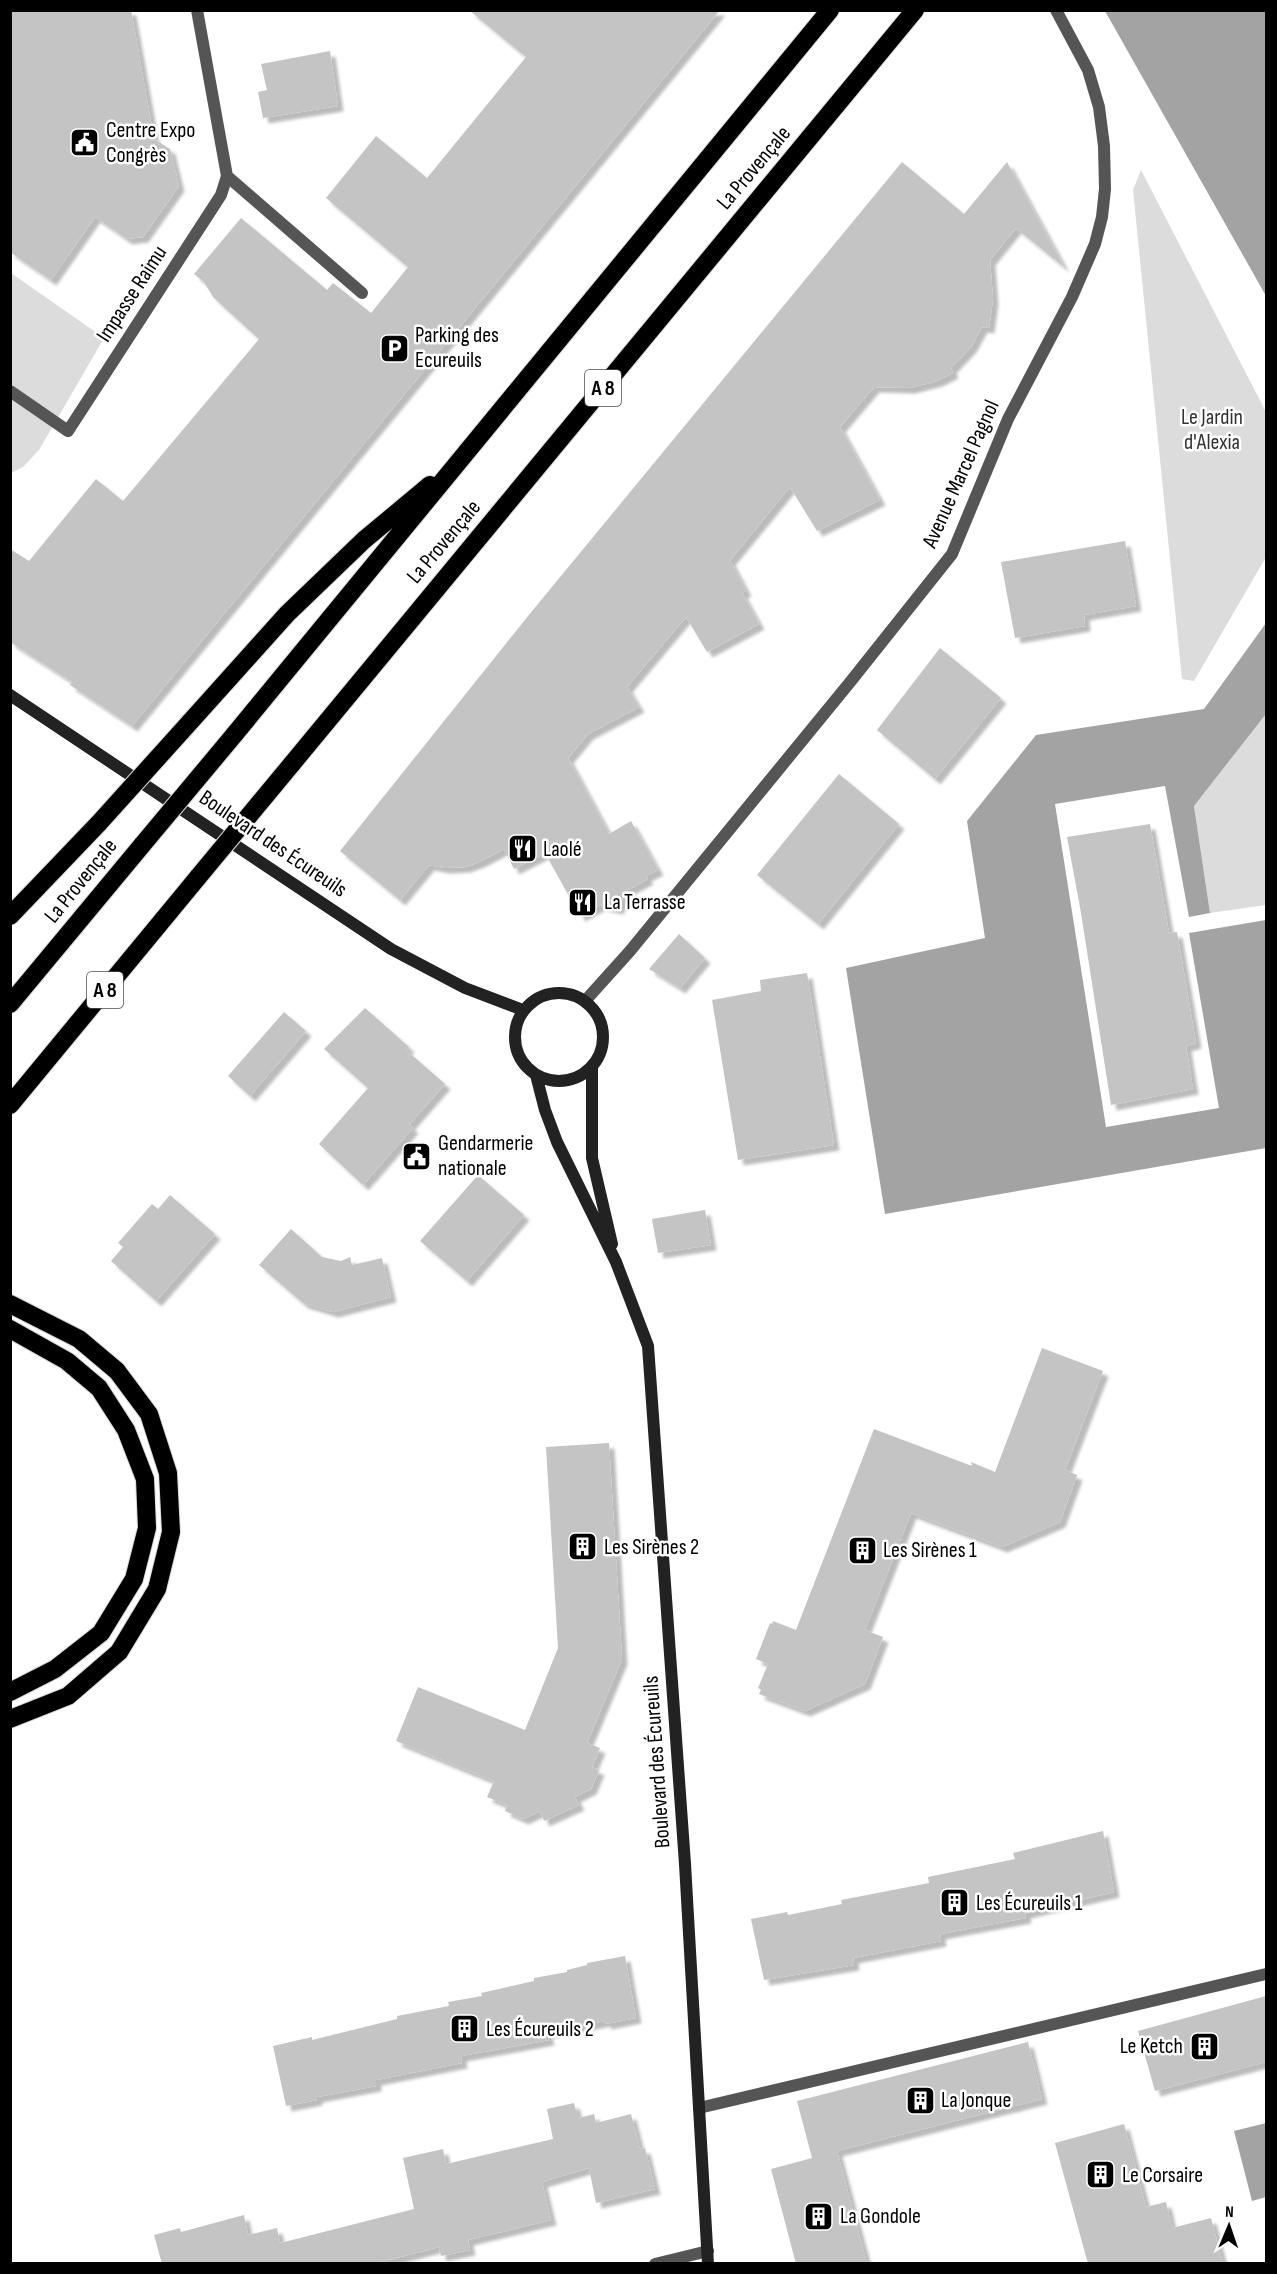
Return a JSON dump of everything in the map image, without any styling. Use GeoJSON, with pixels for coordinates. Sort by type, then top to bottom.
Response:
{"type":"FeatureCollection","features":[{"type":"Feature","properties":{"kind":"highway","name":"La Provençale"},"geometry":{"type":"LineString","coordinates":[[10,1004],[468,452],[830,10]]}},
{"type":"Feature","properties":{"kind":"highway","name":"La Provençale"},"geometry":{"type":"LineString","coordinates":[[10,1105],[915,10]]}},
{"type":"Feature","properties":{"kind":"highway"},"geometry":{"type":"LineString","coordinates":[[10,916],[99,823],[287,614],[364,540],[468,452]]}},
{"type":"Feature","properties":{"kind":"highway"},"geometry":{"type":"LineString","coordinates":[[10,1304],[79,1339],[117,1371],[148,1414],[168,1473],[171,1532],[157,1589],[119,1652],[68,1696],[10,1719]]}},
{"type":"Feature","properties":{"kind":"highway"},"geometry":{"type":"LineString","coordinates":[[10,1329],[67,1361],[99,1388],[126,1430],[145,1479],[147,1528],[134,1579],[101,1632],[56,1669],[10,1692]]}},
{"type":"Feature","properties":{"kind":"street"},"geometry":{"type":"LineString","coordinates":[[197,10],[226,177],[362,293]]}},
{"type":"Feature","properties":{"kind":"street","name":"Avenue Marcel Pagnol"},"geometry":{"type":"LineString","coordinates":[[585,1001],[630,951],[952,554],[1008,419],[1072,297],[1095,244],[1102,217],[1105,189],[1104,146],[1099,107],[1088,70],[1056,10]]}},
{"type":"Feature","properties":{"kind":"street","name":"Impasse Raimu"},"geometry":{"type":"LineString","coordinates":[[10,392],[68,431],[221,195],[226,177]]}},
{"type":"Feature","properties":{"kind":"street","name":"Boulevard des Écureuils"},"geometry":{"type":"LineString","coordinates":[[10,694],[392,949],[465,988],[523,1010]]}},
{"type":"Feature","properties":{"kind":"street"},"geometry":{"type":"LineString","coordinates":[[552,993],[573,994],[585,1001],[595,1011],[602,1024],[604,1035],[597,1060],[579,1077],[564,1081],[549,1080],[536,1075],[521,1059],[514,1038],[516,1024],[523,1010],[532,1000],[552,993]]}},
{"type":"Feature","properties":{"kind":"street","name":"Boulevard des Écureuils"},"geometry":{"type":"LineString","coordinates":[[592,1066],[592,1158],[616,1262]]}},
{"type":"Feature","properties":{"kind":"street","name":"Boulevard des Écureuils"},"geometry":{"type":"LineString","coordinates":[[536,1075],[545,1110],[557,1142],[616,1262],[648,1346],[708,2257]]}},
{"type":"Feature","properties":{"kind":"street"},"geometry":{"type":"LineString","coordinates":[[699,2108],[1266,1974]]}},
{"type":"Feature","properties":{"kind":"street"},"geometry":{"type":"LineString","coordinates":[[655,2264],[708,2257]]}},
{"type":"Feature","properties":{"kind":"green space","name":"Le Jardin d'Alexia"},"geometry":{"type":"Polygon","coordinates":[[[1141,170],[1266,412],[1266,557],[1194,681],[1182,679],[1133,190],[1141,170]]]}},
{"type":"Feature","properties":{"kind":"green space"},"geometry":{"type":"Polygon","coordinates":[[[11,273],[104,338],[39,450],[23,467],[11,473],[11,273]]]}},
{"type":"Feature","properties":{"kind":"green space"},"geometry":{"type":"Polygon","coordinates":[[[1266,714],[1266,905],[1210,913],[1194,806],[1266,714]]]}},
{"type":"Feature","properties":{"kind":"shaded area"},"geometry":{"type":"Polygon","coordinates":[[[1105,11],[1266,11],[1266,296],[1105,11]]]}},
{"type":"Feature","properties":{"kind":"shaded area"},"geometry":{"type":"Polygon","coordinates":[[[1266,623],[1266,714],[1194,806],[1210,913],[1189,917],[1165,786],[1055,804],[1106,1127],[1219,1108],[1189,933],[1266,920],[1266,1148],[885,1214],[846,968],[985,938],[967,821],[1036,735],[1204,709],[1266,623]]]}},
{"type":"Feature","properties":{"kind":"shaded area"},"geometry":{"type":"Polygon","coordinates":[[[1266,2123],[1266,2197],[1252,2201],[1234,2131],[1266,2123]]]}},
{"type":"Feature","properties":{"kind":"building","name":"Centre Expo Congrès"},"geometry":{"type":"Polygon","coordinates":[[[10,10],[131,10],[154,139],[170,149],[179,186],[143,237],[127,239],[95,217],[51,280],[10,252],[10,10]]]}},
{"type":"Feature","properties":{"kind":"building"},"geometry":{"type":"Polygon","coordinates":[[[469,10],[720,10],[132,726],[70,685],[72,682],[10,642],[10,549],[29,561],[96,479],[123,501],[259,339],[213,297],[204,282],[194,274],[241,218],[327,290],[333,283],[371,313],[408,267],[326,198],[376,136],[427,178],[526,57],[469,10]]]}},
{"type":"Feature","properties":{"kind":"building"},"geometry":{"type":"Polygon","coordinates":[[[330,51],[338,106],[263,118],[258,92],[267,90],[261,64],[330,51]]]}},
{"type":"Feature","properties":{"kind":"building"},"geometry":{"type":"Polygon","coordinates":[[[902,162],[964,214],[1007,162],[1064,267],[1016,228],[990,260],[993,299],[989,328],[982,327],[971,347],[951,368],[953,373],[937,381],[910,388],[874,387],[840,427],[880,500],[817,531],[790,487],[730,560],[746,591],[742,593],[759,624],[707,652],[686,617],[627,687],[639,707],[588,734],[568,758],[609,834],[631,821],[658,870],[646,876],[648,879],[626,891],[618,909],[600,905],[580,916],[545,853],[514,869],[504,849],[465,867],[444,868],[429,865],[400,900],[340,851],[528,616],[902,162]]]}},
{"type":"Feature","properties":{"kind":"building"},"geometry":{"type":"Polygon","coordinates":[[[1125,541],[1136,606],[1084,615],[1085,626],[1015,638],[1001,562],[1125,541]]]}},
{"type":"Feature","properties":{"kind":"building"},"geometry":{"type":"Polygon","coordinates":[[[940,648],[1001,698],[935,779],[877,730],[940,648]]]}},
{"type":"Feature","properties":{"kind":"building"},"geometry":{"type":"Polygon","coordinates":[[[839,774],[899,824],[818,924],[757,875],[839,774]]]}},
{"type":"Feature","properties":{"kind":"building"},"geometry":{"type":"Polygon","coordinates":[[[1150,824],[1169,933],[1177,932],[1196,1043],[1186,1046],[1193,1089],[1111,1105],[1067,837],[1150,824]]]}},
{"type":"Feature","properties":{"kind":"building"},"geometry":{"type":"Polygon","coordinates":[[[679,934],[705,958],[680,988],[649,969],[679,934]]]}},
{"type":"Feature","properties":{"kind":"building"},"geometry":{"type":"Polygon","coordinates":[[[807,973],[834,1145],[738,1160],[712,1000],[761,991],[760,980],[807,973]]]}},
{"type":"Feature","properties":{"kind":"building"},"geometry":{"type":"Polygon","coordinates":[[[365,1008],[409,1047],[406,1050],[445,1084],[409,1125],[413,1128],[363,1185],[319,1144],[368,1088],[324,1049],[365,1008]]]}},
{"type":"Feature","properties":{"kind":"building"},"geometry":{"type":"Polygon","coordinates":[[[284,1012],[306,1031],[250,1096],[228,1076],[284,1012]]]}},
{"type":"Feature","properties":{"kind":"building"},"geometry":{"type":"Polygon","coordinates":[[[478,1175],[524,1215],[467,1281],[420,1241],[478,1175]]]}},
{"type":"Feature","properties":{"kind":"building"},"geometry":{"type":"Polygon","coordinates":[[[170,1195],[215,1234],[156,1301],[111,1261],[123,1247],[118,1243],[152,1204],[158,1209],[170,1195]]]}},
{"type":"Feature","properties":{"kind":"building"},"geometry":{"type":"Polygon","coordinates":[[[705,1210],[711,1245],[658,1253],[652,1219],[705,1210]]]}},
{"type":"Feature","properties":{"kind":"building"},"geometry":{"type":"Polygon","coordinates":[[[291,1229],[322,1257],[341,1261],[350,1257],[352,1265],[382,1258],[391,1297],[333,1312],[303,1303],[259,1265],[291,1229]]]}},
{"type":"Feature","properties":{"kind":"building"},"geometry":{"type":"Polygon","coordinates":[[[1042,1348],[1103,1371],[1065,1470],[1077,1475],[1060,1522],[1002,1547],[911,1513],[865,1630],[883,1637],[865,1684],[805,1711],[759,1694],[761,1690],[758,1688],[768,1664],[756,1659],[770,1623],[772,1624],[773,1621],[796,1630],[874,1429],[972,1466],[971,1462],[995,1472],[1042,1348]]]}},
{"type":"Feature","properties":{"kind":"building"},"geometry":{"type":"Polygon","coordinates":[[[609,1443],[622,1659],[587,1743],[600,1748],[592,1767],[599,1770],[591,1789],[575,1797],[579,1805],[544,1821],[540,1811],[523,1819],[505,1811],[507,1805],[487,1797],[494,1781],[396,1741],[418,1687],[525,1730],[558,1648],[546,1447],[609,1443]]]}},
{"type":"Feature","properties":{"kind":"building","name":"Les Écureuils 1"},"geometry":{"type":"Polygon","coordinates":[[[1103,1831],[1114,1892],[1025,1913],[1026,1918],[940,1934],[941,1941],[853,1958],[854,1965],[764,1980],[751,1919],[787,1912],[788,1915],[842,1904],[841,1900],[929,1883],[928,1877],[1015,1859],[1013,1853],[1103,1831]]]}},
{"type":"Feature","properties":{"kind":"building","name":"Les Écureuils 2"},"geometry":{"type":"Polygon","coordinates":[[[625,1956],[636,2018],[606,2024],[605,2021],[547,2033],[549,2040],[461,2056],[462,2063],[376,2080],[376,2086],[317,2097],[317,2100],[286,2106],[273,2046],[312,2037],[312,2040],[397,2019],[397,2016],[449,2006],[448,2002],[482,1996],[481,1993],[534,1981],[534,1978],[567,1972],[567,1970],[587,1965],[587,1963],[625,1956]]]}},
{"type":"Feature","properties":{"kind":"building","name":"Le Ketch"},"geometry":{"type":"Polygon","coordinates":[[[1266,1996],[1266,2062],[1155,2091],[1138,2031],[1266,1996]]]}},
{"type":"Feature","properties":{"kind":"building","name":"La Jonque"},"geometry":{"type":"Polygon","coordinates":[[[1028,2042],[1042,2099],[837,2151],[867,2264],[796,2264],[771,2169],[812,2158],[797,2101],[1028,2042]]]}},
{"type":"Feature","properties":{"kind":"building"},"geometry":{"type":"Polygon","coordinates":[[[574,2103],[578,2118],[594,2114],[596,2123],[631,2114],[640,2149],[645,2148],[655,2189],[596,2203],[589,2168],[542,2182],[551,2220],[468,2240],[470,2250],[441,2256],[439,2247],[373,2264],[162,2264],[154,2235],[180,2228],[181,2232],[244,2215],[248,2235],[277,2228],[280,2243],[414,2209],[403,2158],[443,2149],[446,2164],[553,2139],[547,2109],[574,2103]]]}},
{"type":"Feature","properties":{"kind":"building","name":"Le Corsaire"},"geometry":{"type":"Polygon","coordinates":[[[1124,2124],[1146,2207],[1166,2202],[1172,2228],[1211,2218],[1223,2264],[1088,2264],[1055,2143],[1124,2124]]]}},
{"type":"Feature","properties":{"kind":"place","name":"Centre Expo Congrès"},"geometry":{"type":"Point","coordinates":[85,143]}},
{"type":"Feature","properties":{"kind":"place","name":"Parking des Ecureuils"},"geometry":{"type":"Point","coordinates":[394,348]}},
{"type":"Feature","properties":{"kind":"place","name":"Laolé"},"geometry":{"type":"Point","coordinates":[522,849]}},
{"type":"Feature","properties":{"kind":"place","name":"La Terrasse"},"geometry":{"type":"Point","coordinates":[583,902]}},
{"type":"Feature","properties":{"kind":"place","name":"Gendarmerie nationale"},"geometry":{"type":"Point","coordinates":[417,1156]}},
{"type":"Feature","properties":{"kind":"place","name":"Les Sirènes 2"},"geometry":{"type":"Point","coordinates":[583,1547]}},
{"type":"Feature","properties":{"kind":"place","name":"Les Sirènes 1"},"geometry":{"type":"Point","coordinates":[862,1550]}},
{"type":"Feature","properties":{"kind":"place","name":"Les Écureuils 1"},"geometry":{"type":"Point","coordinates":[955,1903]}},
{"type":"Feature","properties":{"kind":"place","name":"Les Écureuils 2"},"geometry":{"type":"Point","coordinates":[465,2029]}},
{"type":"Feature","properties":{"kind":"place","name":"Le Ketch"},"geometry":{"type":"Point","coordinates":[1204,2046]}},
{"type":"Feature","properties":{"kind":"place","name":"La Jonque"},"geometry":{"type":"Point","coordinates":[920,2100]}},
{"type":"Feature","properties":{"kind":"place","name":"Le Corsaire"},"geometry":{"type":"Point","coordinates":[1101,2175]}},
{"type":"Feature","properties":{"kind":"place","name":"La Gondole"},"geometry":{"type":"Point","coordinates":[819,2216]}}]}
